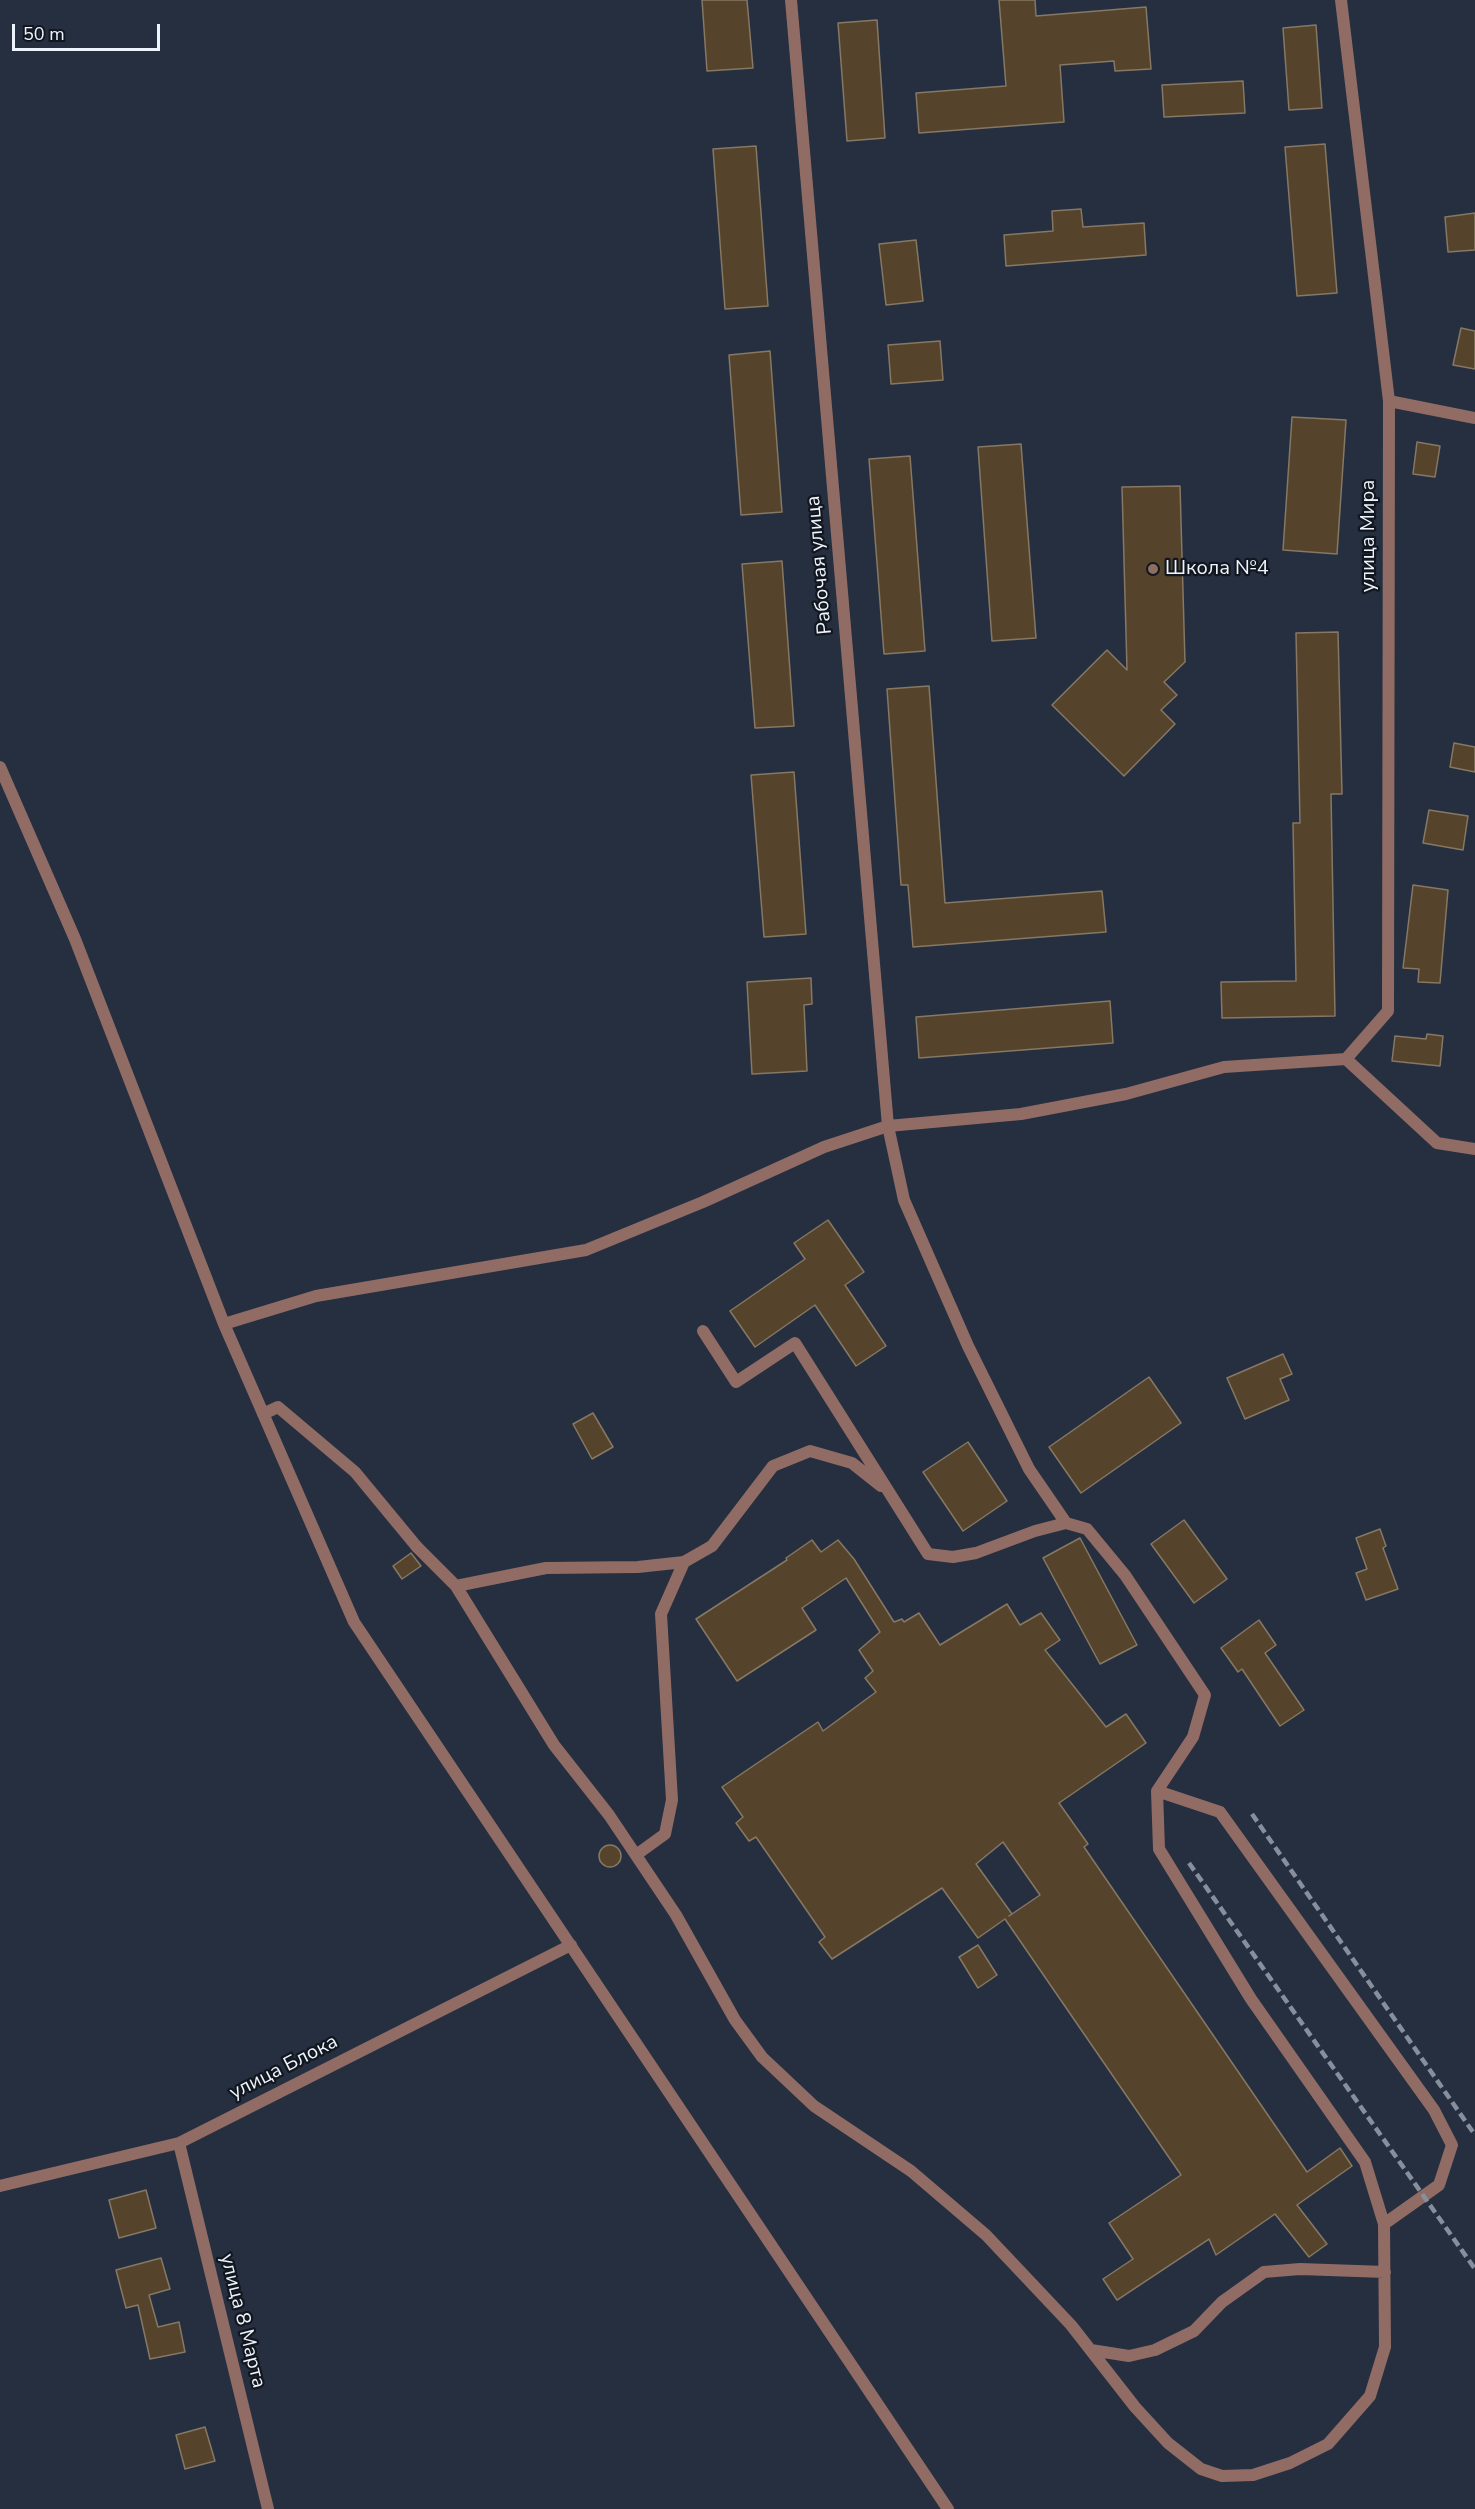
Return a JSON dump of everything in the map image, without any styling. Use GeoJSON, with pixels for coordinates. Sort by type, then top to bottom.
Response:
{"type":"FeatureCollection","features":[{"type":"Feature","properties":{"kind":"street","name":"Рабочая улица"},"geometry":{"type":"LineString","coordinates":[[791,0],[888,1126],[904,1200],[968,1346],[1029,1469],[1066,1523]]}},
{"type":"Feature","properties":{"kind":"street","name":"улица Мира"},"geometry":{"type":"LineString","coordinates":[[1341,0],[1389,401],[1388,1011],[1346,1059]]}},
{"type":"Feature","properties":{"kind":"street"},"geometry":{"type":"LineString","coordinates":[[1389,401],[1475,418]]}},
{"type":"Feature","properties":{"kind":"street"},"geometry":{"type":"LineString","coordinates":[[0,767],[75,939],[224,1324],[354,1622],[948,2509]]}},
{"type":"Feature","properties":{"kind":"street"},"geometry":{"type":"LineString","coordinates":[[224,1324],[316,1296],[586,1250],[703,1202],[824,1147],[888,1126],[1020,1114],[1125,1094],[1224,1067],[1346,1059],[1437,1143],[1475,1149]]}},
{"type":"Feature","properties":{"kind":"street"},"geometry":{"type":"LineString","coordinates":[[263,1414],[278,1407],[355,1472],[417,1547],[456,1586],[554,1745],[609,1815],[676,1915],[735,2020],[762,2057],[814,2106],[910,2171],[986,2235],[1071,2325],[1135,2407],[1161,2436],[1201,2469],[1222,2476],[1253,2475],[1290,2463],[1328,2444],[1370,2396],[1385,2347],[1384,2224],[1365,2162],[1251,1999],[1159,1849],[1157,1791],[1193,1737],[1205,1695],[1125,1575],[1087,1530],[1066,1523],[1035,1531],[976,1552],[953,1557],[928,1554],[795,1343],[736,1382],[703,1331]]}},
{"type":"Feature","properties":{"kind":"street"},"geometry":{"type":"LineString","coordinates":[[456,1586],[546,1568],[638,1568],[684,1562],[712,1546],[773,1466],[810,1451],[852,1463],[889,1492]]}},
{"type":"Feature","properties":{"kind":"street"},"geometry":{"type":"LineString","coordinates":[[636,1855],[665,1834],[672,1800],[661,1614],[684,1562]]}},
{"type":"Feature","properties":{"kind":"street"},"geometry":{"type":"LineString","coordinates":[[1157,1791],[1220,1812],[1427,2101],[1443,2127],[1452,2145],[1439,2185],[1384,2224]]}},
{"type":"Feature","properties":{"kind":"street","name":"улица Блока"},"geometry":{"type":"LineString","coordinates":[[0,2186],[179,2143],[571,1945]]}},
{"type":"Feature","properties":{"kind":"street","name":"улица 8 Марта"},"geometry":{"type":"LineString","coordinates":[[179,2143],[268,2509]]}},
{"type":"Feature","properties":{"kind":"street"},"geometry":{"type":"LineString","coordinates":[[1091,2350],[1129,2356],[1155,2350],[1194,2331],[1222,2302],[1264,2272],[1300,2269],[1385,2272]]}},
{"type":"Feature","properties":{"kind":"building"},"geometry":{"type":"Polygon","coordinates":[[[702,0],[747,0],[753,68],[707,71],[702,0]]]}},
{"type":"Feature","properties":{"kind":"building"},"geometry":{"type":"Polygon","coordinates":[[[999,0],[1035,0],[1036,16],[1146,7],[1151,69],[1115,71],[1114,61],[1060,65],[1064,122],[919,133],[916,93],[1006,86],[999,0]]]}},
{"type":"Feature","properties":{"kind":"building"},"geometry":{"type":"Polygon","coordinates":[[[877,20],[885,138],[847,141],[838,23],[877,20]]]}},
{"type":"Feature","properties":{"kind":"building"},"geometry":{"type":"Polygon","coordinates":[[[1316,25],[1322,108],[1289,110],[1283,28],[1316,25]]]}},
{"type":"Feature","properties":{"kind":"building"},"geometry":{"type":"Polygon","coordinates":[[[1243,81],[1245,113],[1164,117],[1162,85],[1243,81]]]}},
{"type":"Feature","properties":{"kind":"building"},"geometry":{"type":"Polygon","coordinates":[[[1325,144],[1337,293],[1297,296],[1285,147],[1325,144]]]}},
{"type":"Feature","properties":{"kind":"building"},"geometry":{"type":"Polygon","coordinates":[[[756,146],[768,306],[725,309],[713,149],[756,146]]]}},
{"type":"Feature","properties":{"kind":"building"},"geometry":{"type":"Polygon","coordinates":[[[1081,209],[1083,227],[1144,223],[1146,255],[1006,266],[1004,235],[1053,231],[1052,211],[1081,209]]]}},
{"type":"Feature","properties":{"kind":"building"},"geometry":{"type":"Polygon","coordinates":[[[1475,213],[1475,250],[1448,252],[1445,217],[1475,213]]]}},
{"type":"Feature","properties":{"kind":"building"},"geometry":{"type":"Polygon","coordinates":[[[916,240],[923,301],[886,305],[879,244],[916,240]]]}},
{"type":"Feature","properties":{"kind":"building"},"geometry":{"type":"Polygon","coordinates":[[[1461,328],[1475,331],[1475,369],[1453,365],[1461,328]]]}},
{"type":"Feature","properties":{"kind":"building"},"geometry":{"type":"Polygon","coordinates":[[[940,341],[943,380],[891,384],[888,345],[940,341]]]}},
{"type":"Feature","properties":{"kind":"building"},"geometry":{"type":"Polygon","coordinates":[[[770,351],[782,512],[741,515],[729,355],[770,351]]]}},
{"type":"Feature","properties":{"kind":"building"},"geometry":{"type":"Polygon","coordinates":[[[1292,417],[1346,420],[1337,554],[1283,550],[1292,417]]]}},
{"type":"Feature","properties":{"kind":"building"},"geometry":{"type":"Polygon","coordinates":[[[1417,442],[1440,446],[1435,477],[1413,474],[1417,442]]]}},
{"type":"Feature","properties":{"kind":"building"},"geometry":{"type":"Polygon","coordinates":[[[1021,444],[1036,638],[992,641],[978,447],[1021,444]]]}},
{"type":"Feature","properties":{"kind":"building"},"geometry":{"type":"Polygon","coordinates":[[[910,456],[925,651],[884,654],[869,459],[910,456]]]}},
{"type":"Feature","properties":{"kind":"building","name":"Школа №4"},"geometry":{"type":"Polygon","coordinates":[[[1180,486],[1185,662],[1164,682],[1177,695],[1161,710],[1175,724],[1124,776],[1052,705],[1107,650],[1127,670],[1122,487],[1180,486]]]}},
{"type":"Feature","properties":{"kind":"building"},"geometry":{"type":"Polygon","coordinates":[[[782,561],[794,726],[755,728],[742,564],[782,561]]]}},
{"type":"Feature","properties":{"kind":"building"},"geometry":{"type":"Polygon","coordinates":[[[1338,632],[1342,794],[1331,794],[1335,1016],[1222,1018],[1221,982],[1296,981],[1293,823],[1300,823],[1296,633],[1338,632]]]}},
{"type":"Feature","properties":{"kind":"building"},"geometry":{"type":"Polygon","coordinates":[[[929,686],[945,903],[1102,891],[1106,932],[913,947],[908,885],[901,885],[887,689],[929,686]]]}},
{"type":"Feature","properties":{"kind":"building"},"geometry":{"type":"Polygon","coordinates":[[[1454,743],[1475,747],[1475,772],[1450,767],[1454,743]]]}},
{"type":"Feature","properties":{"kind":"building"},"geometry":{"type":"Polygon","coordinates":[[[794,772],[806,934],[764,937],[751,775],[794,772]]]}},
{"type":"Feature","properties":{"kind":"building"},"geometry":{"type":"Polygon","coordinates":[[[1429,810],[1468,816],[1463,850],[1423,843],[1429,810]]]}},
{"type":"Feature","properties":{"kind":"building"},"geometry":{"type":"Polygon","coordinates":[[[1413,885],[1448,890],[1440,983],[1418,982],[1419,969],[1403,968],[1413,885]]]}},
{"type":"Feature","properties":{"kind":"building"},"geometry":{"type":"Polygon","coordinates":[[[811,978],[812,1004],[804,1005],[807,1071],[752,1074],[747,982],[811,978]]]}},
{"type":"Feature","properties":{"kind":"building"},"geometry":{"type":"Polygon","coordinates":[[[1110,1001],[1113,1043],[919,1058],[916,1017],[1110,1001]]]}},
{"type":"Feature","properties":{"kind":"building"},"geometry":{"type":"Polygon","coordinates":[[[1427,1034],[1443,1036],[1440,1066],[1392,1061],[1395,1036],[1426,1039],[1427,1034]]]}},
{"type":"Feature","properties":{"kind":"building"},"geometry":{"type":"Polygon","coordinates":[[[828,1220],[864,1272],[845,1285],[886,1346],[856,1366],[815,1305],[755,1347],[730,1311],[805,1259],[794,1243],[828,1220]]]}},
{"type":"Feature","properties":{"kind":"building"},"geometry":{"type":"Polygon","coordinates":[[[1283,1354],[1292,1374],[1280,1379],[1289,1400],[1245,1419],[1227,1378],[1283,1354]]]}},
{"type":"Feature","properties":{"kind":"building"},"geometry":{"type":"Polygon","coordinates":[[[1149,1377],[1181,1423],[1081,1493],[1049,1447],[1149,1377]]]}},
{"type":"Feature","properties":{"kind":"building"},"geometry":{"type":"Polygon","coordinates":[[[593,1413],[613,1447],[592,1459],[573,1424],[593,1413]]]}},
{"type":"Feature","properties":{"kind":"building"},"geometry":{"type":"Polygon","coordinates":[[[968,1442],[1007,1501],[963,1531],[923,1472],[968,1442]]]}},
{"type":"Feature","properties":{"kind":"building"},"geometry":{"type":"Polygon","coordinates":[[[1184,1520],[1227,1579],[1194,1603],[1151,1544],[1184,1520]]]}},
{"type":"Feature","properties":{"kind":"building"},"geometry":{"type":"Polygon","coordinates":[[[1380,1529],[1386,1546],[1383,1548],[1398,1589],[1366,1600],[1356,1573],[1367,1569],[1356,1538],[1380,1529]]]}},
{"type":"Feature","properties":{"kind":"building"},"geometry":{"type":"Polygon","coordinates":[[[1080,1538],[1137,1645],[1100,1664],[1043,1558],[1080,1538]]]}},
{"type":"Feature","properties":{"kind":"building"},"geometry":{"type":"Polygon","coordinates":[[[812,1540],[821,1552],[838,1540],[854,1559],[894,1622],[902,1619],[904,1622],[919,1613],[940,1645],[1007,1604],[1020,1625],[1041,1613],[1060,1640],[1045,1650],[1106,1727],[1126,1714],[1146,1743],[1059,1803],[1088,1844],[1084,1847],[1307,2172],[1340,2148],[1352,2166],[1297,2205],[1327,2244],[1309,2257],[1275,2214],[1216,2255],[1209,2239],[1117,2300],[1103,2279],[1133,2259],[1109,2223],[1181,2175],[1005,1919],[978,1938],[942,1888],[832,1959],[819,1942],[825,1937],[756,1837],[749,1841],[736,1823],[743,1817],[722,1787],[818,1722],[823,1731],[876,1692],[865,1678],[873,1671],[859,1650],[880,1632],[846,1578],[802,1608],[816,1630],[737,1681],[696,1619],[787,1560],[786,1558],[812,1540]],[[1003,1842],[976,1864],[1012,1914],[1040,1895],[1003,1842]]]}},
{"type":"Feature","properties":{"kind":"building"},"geometry":{"type":"Polygon","coordinates":[[[411,1553],[421,1566],[402,1579],[393,1566],[411,1553]]]}},
{"type":"Feature","properties":{"kind":"building"},"geometry":{"type":"Polygon","coordinates":[[[1259,1620],[1276,1645],[1265,1653],[1304,1710],[1280,1726],[1242,1669],[1238,1672],[1221,1648],[1259,1620]]]}},
{"type":"Feature","properties":{"kind":"building"},"geometry":{"type":"Polygon","coordinates":[[[606,1845],[614,1845],[621,1852],[621,1860],[614,1867],[606,1867],[599,1860],[599,1852],[606,1845]]]}},
{"type":"Feature","properties":{"kind":"building"},"geometry":{"type":"Polygon","coordinates":[[[978,1945],[997,1975],[978,1988],[959,1957],[978,1945]]]}},
{"type":"Feature","properties":{"kind":"building"},"geometry":{"type":"Polygon","coordinates":[[[146,2190],[156,2228],[119,2238],[109,2200],[146,2190]]]}},
{"type":"Feature","properties":{"kind":"building"},"geometry":{"type":"Polygon","coordinates":[[[161,2258],[170,2289],[149,2295],[158,2327],[179,2322],[185,2352],[150,2359],[138,2305],[126,2308],[116,2270],[161,2258]]]}},
{"type":"Feature","properties":{"kind":"building"},"geometry":{"type":"Polygon","coordinates":[[[205,2427],[215,2461],[185,2469],[176,2435],[205,2427]]]}},
{"type":"Feature","properties":{"kind":"railway"},"geometry":{"type":"LineString","coordinates":[[1252,1814],[1475,2135]]}},
{"type":"Feature","properties":{"kind":"railway"},"geometry":{"type":"LineString","coordinates":[[1189,1863],[1475,2269]]}},
{"type":"Feature","properties":{"kind":"place","name":"Школа №4"},"geometry":{"type":"Point","coordinates":[1153,569]}}]}
